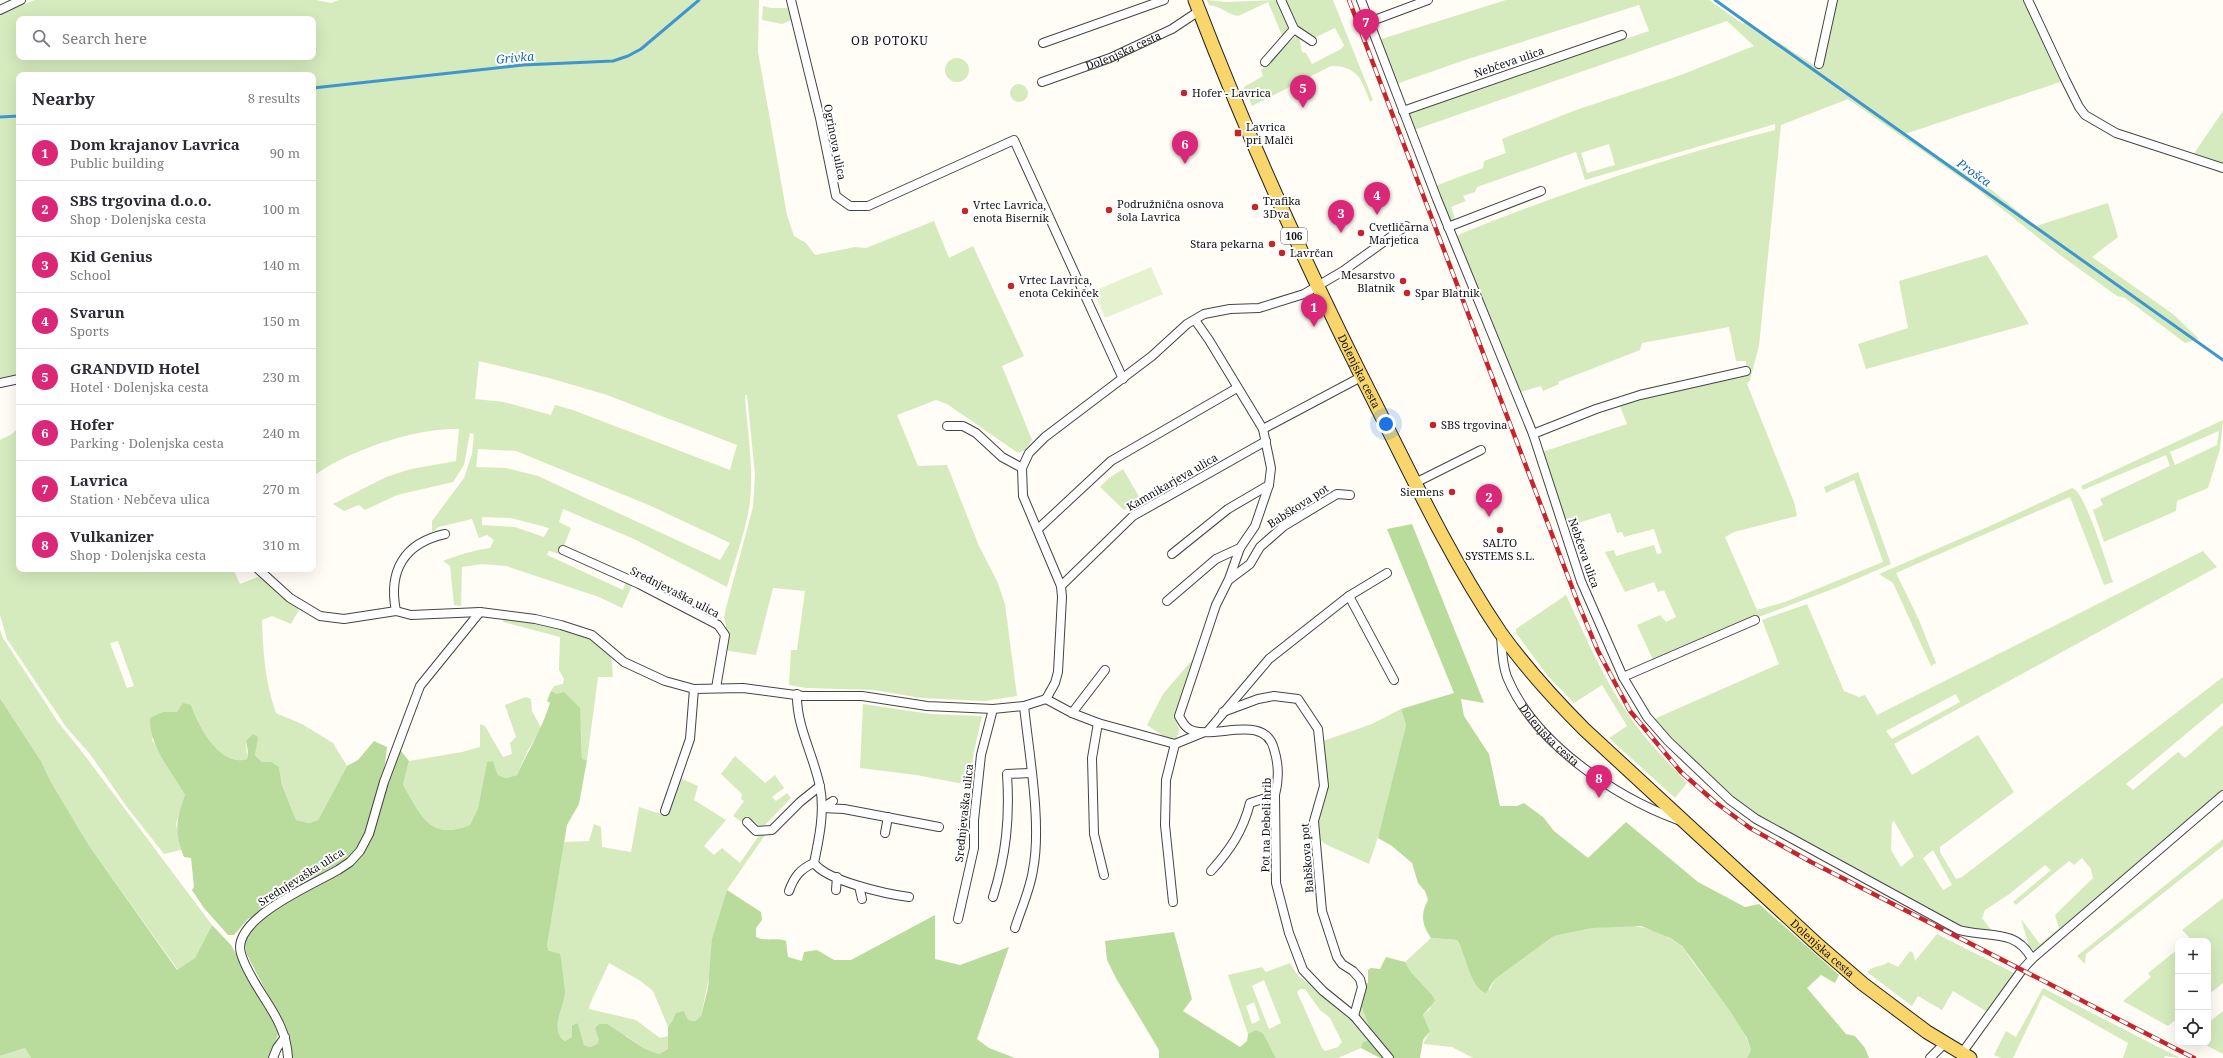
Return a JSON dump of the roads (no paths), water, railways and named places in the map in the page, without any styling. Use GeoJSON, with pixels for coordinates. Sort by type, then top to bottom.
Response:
{"type":"FeatureCollection","features":[{"type":"Feature","properties":{"kind":"main road","name":"Dolenjska cesta"},"geometry":{"type":"LineString","coordinates":[[1197,6],[1240,111],[1318,286],[1361,376],[1415,483],[1478,596],[1501,633],[1555,700],[1585,730],[1686,823],[1852,974],[1895,1009],[1966,1056]]}},
{"type":"Feature","properties":{"kind":"street"},"geometry":{"type":"LineString","coordinates":[[0,10],[21,0]]}},
{"type":"Feature","properties":{"kind":"street","name":"Ogrinova ulica"},"geometry":{"type":"LineString","coordinates":[[791,0],[820,118],[833,188],[836,196],[850,206],[868,206],[1014,140],[1123,379]]}},
{"type":"Feature","properties":{"kind":"street"},"geometry":{"type":"LineString","coordinates":[[1044,43],[1164,0]]}},
{"type":"Feature","properties":{"kind":"street"},"geometry":{"type":"LineString","coordinates":[[1281,0],[1294,29],[1312,41]]}},
{"type":"Feature","properties":{"kind":"street","name":"Nebčeva ulica"},"geometry":{"type":"LineString","coordinates":[[1361,0],[1448,227],[1533,434],[1580,581],[1624,677],[1647,717],[1687,760],[1730,800],[1756,819],[1959,930],[1972,934],[2008,937],[2020,942],[2027,949],[2032,959]]}},
{"type":"Feature","properties":{"kind":"street"},"geometry":{"type":"LineString","coordinates":[[1369,22],[1428,0]]}},
{"type":"Feature","properties":{"kind":"street"},"geometry":{"type":"LineString","coordinates":[[1819,64],[1833,0]]}},
{"type":"Feature","properties":{"kind":"street"},"geometry":{"type":"LineString","coordinates":[[2028,0],[2064,79],[2079,107],[2086,114],[2116,133],[2223,168]]}},
{"type":"Feature","properties":{"kind":"street","name":"Dolenjska cesta"},"geometry":{"type":"LineString","coordinates":[[1042,82],[1110,58],[1172,29],[1197,6]]}},
{"type":"Feature","properties":{"kind":"street"},"geometry":{"type":"LineString","coordinates":[[1265,62],[1294,29]]}},
{"type":"Feature","properties":{"kind":"street","name":"Nebčeva ulica"},"geometry":{"type":"LineString","coordinates":[[1403,111],[1622,35]]}},
{"type":"Feature","properties":{"kind":"street"},"geometry":{"type":"LineString","coordinates":[[1448,227],[1541,191]]}},
{"type":"Feature","properties":{"kind":"street"},"geometry":{"type":"LineString","coordinates":[[261,572],[290,598],[320,616],[344,619],[396,611],[411,615],[480,612],[514,615],[578,630],[592,635],[624,662],[665,681],[694,689],[760,689],[797,694],[862,696],[927,706],[993,709],[1024,706],[1046,699],[1055,683],[1058,672],[1062,628],[1062,586],[1023,496],[1022,468],[1029,453],[1045,437],[1152,356],[1187,324],[1204,314],[1248,309],[1283,302],[1318,286],[1343,271],[1406,226]]}},
{"type":"Feature","properties":{"kind":"street","name":"Babškova pot"},"geometry":{"type":"LineString","coordinates":[[1194,320],[1263,429],[1271,468],[1269,485],[1256,526],[1240,548],[1229,579],[1216,605],[1179,716],[1186,728],[1195,732],[1208,731]]}},
{"type":"Feature","properties":{"kind":"street"},"geometry":{"type":"LineString","coordinates":[[1533,434],[1596,409],[1640,395],[1746,370]]}},
{"type":"Feature","properties":{"kind":"street"},"geometry":{"type":"LineString","coordinates":[[1263,429],[1361,376]]}},
{"type":"Feature","properties":{"kind":"street"},"geometry":{"type":"LineString","coordinates":[[0,383],[16,380]]}},
{"type":"Feature","properties":{"kind":"street"},"geometry":{"type":"LineString","coordinates":[[1038,529],[1111,461],[1237,388]]}},
{"type":"Feature","properties":{"kind":"street"},"geometry":{"type":"LineString","coordinates":[[947,426],[963,426],[976,433],[1002,457],[1022,468]]}},
{"type":"Feature","properties":{"kind":"street","name":"Kamnikarjeva ulica"},"geometry":{"type":"LineString","coordinates":[[1062,586],[1133,516],[1266,440]]}},
{"type":"Feature","properties":{"kind":"street"},"geometry":{"type":"LineString","coordinates":[[1415,483],[1481,450]]}},
{"type":"Feature","properties":{"kind":"street"},"geometry":{"type":"LineString","coordinates":[[1172,554],[1228,509],[1269,485]]}},
{"type":"Feature","properties":{"kind":"street","name":"Babškova pot"},"geometry":{"type":"LineString","coordinates":[[1229,579],[1250,564],[1260,547],[1284,526],[1337,494],[1350,495]]}},
{"type":"Feature","properties":{"kind":"street"},"geometry":{"type":"LineString","coordinates":[[396,611],[393,585],[402,560],[428,538],[445,534]]}},
{"type":"Feature","properties":{"kind":"street","name":"Babškova pot"},"geometry":{"type":"LineString","coordinates":[[1167,601],[1216,559],[1240,548]]}},
{"type":"Feature","properties":{"kind":"street","name":"Srednjevaška ulica"},"geometry":{"type":"LineString","coordinates":[[564,550],[639,584],[718,625],[725,635],[716,688]]}},
{"type":"Feature","properties":{"kind":"street"},"geometry":{"type":"LineString","coordinates":[[1046,699],[1072,713],[1098,723],[1175,744],[1208,731],[1269,659],[1349,596],[1387,573]]}},
{"type":"Feature","properties":{"kind":"street"},"geometry":{"type":"LineString","coordinates":[[1349,596],[1394,680]]}},
{"type":"Feature","properties":{"kind":"street","name":"Srednjevaška ulica"},"geometry":{"type":"LineString","coordinates":[[288,1058],[285,1038],[280,1023],[244,962],[240,948],[243,933],[258,916],[338,870],[350,862],[360,851],[369,834],[384,782],[420,686],[480,612]]}},
{"type":"Feature","properties":{"kind":"street"},"geometry":{"type":"LineString","coordinates":[[1624,677],[1755,620]]}},
{"type":"Feature","properties":{"kind":"street","name":"Dolenjska cesta"},"geometry":{"type":"LineString","coordinates":[[1501,633],[1502,661],[1508,678],[1536,725],[1557,745],[1593,774],[1627,797],[1653,810],[1686,823]]}},
{"type":"Feature","properties":{"kind":"street"},"geometry":{"type":"LineString","coordinates":[[1072,713],[1105,670]]}},
{"type":"Feature","properties":{"kind":"street"},"geometry":{"type":"LineString","coordinates":[[665,811],[690,739],[694,689]]}},
{"type":"Feature","properties":{"kind":"street"},"geometry":{"type":"LineString","coordinates":[[797,694],[797,709],[820,786],[822,808],[814,863],[819,870],[859,886],[908,897]]}},
{"type":"Feature","properties":{"kind":"street","name":"Babškova pot"},"geometry":{"type":"LineString","coordinates":[[1223,712],[1258,699],[1274,696],[1298,699],[1318,729],[1324,786],[1314,821],[1322,911],[1337,957],[1342,964],[1353,971],[1360,979],[1362,987],[1354,1016]]}},
{"type":"Feature","properties":{"kind":"street"},"geometry":{"type":"LineString","coordinates":[[1015,928],[1030,882],[1035,856],[1036,825],[1024,706]]}},
{"type":"Feature","properties":{"kind":"street","name":"Srednjevaška ulica"},"geometry":{"type":"LineString","coordinates":[[958,920],[974,848],[974,820],[981,755],[993,709]]}},
{"type":"Feature","properties":{"kind":"street"},"geometry":{"type":"LineString","coordinates":[[1098,723],[1092,758],[1094,826],[1104,875]]}},
{"type":"Feature","properties":{"kind":"street","name":"Pot na Debeli hrib"},"geometry":{"type":"LineString","coordinates":[[1208,731],[1259,731],[1268,736],[1273,744],[1277,758],[1278,782],[1275,795],[1276,883],[1289,933],[1303,970],[1323,991],[1354,1016],[1389,1058]]}},
{"type":"Feature","properties":{"kind":"street"},"geometry":{"type":"LineString","coordinates":[[1173,902],[1165,825],[1166,780],[1175,744]]}},
{"type":"Feature","properties":{"kind":"street"},"geometry":{"type":"LineString","coordinates":[[993,897],[1002,868],[1006,848],[1009,806],[1007,774],[1031,774]]}},
{"type":"Feature","properties":{"kind":"street"},"geometry":{"type":"LineString","coordinates":[[747,822],[756,831],[772,830],[800,802],[820,786]]}},
{"type":"Feature","properties":{"kind":"street"},"geometry":{"type":"LineString","coordinates":[[1211,871],[1229,852],[1245,823],[1250,803],[1275,795]]}},
{"type":"Feature","properties":{"kind":"street"},"geometry":{"type":"LineString","coordinates":[[1966,1056],[2032,959],[2223,795]]}},
{"type":"Feature","properties":{"kind":"street"},"geometry":{"type":"LineString","coordinates":[[822,808],[833,800]]}},
{"type":"Feature","properties":{"kind":"street"},"geometry":{"type":"LineString","coordinates":[[822,808],[844,809],[939,827]]}},
{"type":"Feature","properties":{"kind":"street"},"geometry":{"type":"LineString","coordinates":[[885,833],[888,817]]}},
{"type":"Feature","properties":{"kind":"street"},"geometry":{"type":"LineString","coordinates":[[789,891],[797,875],[804,867],[814,863]]}},
{"type":"Feature","properties":{"kind":"street"},"geometry":{"type":"LineString","coordinates":[[836,890],[837,877]]}},
{"type":"Feature","properties":{"kind":"street"},"geometry":{"type":"LineString","coordinates":[[859,886],[862,899]]}},
{"type":"Feature","properties":{"kind":"street"},"geometry":{"type":"LineString","coordinates":[[273,1058],[277,1048],[285,1038]]}},
{"type":"Feature","properties":{"kind":"street"},"geometry":{"type":"LineString","coordinates":[[1930,1058],[1945,1043]]}},
{"type":"Feature","properties":{"kind":"waterway","name":"Grivka"},"geometry":{"type":"LineString","coordinates":[[316,88],[523,65],[613,61],[628,56],[641,49],[699,0]]}},
{"type":"Feature","properties":{"kind":"waterway","name":"Prošca"},"geometry":{"type":"LineString","coordinates":[[1715,0],[2223,360]]}},
{"type":"Feature","properties":{"kind":"waterway","name":"Grivka"},"geometry":{"type":"LineString","coordinates":[[0,117],[16,116]]}},
{"type":"Feature","properties":{"kind":"railway"},"geometry":{"type":"LineString","coordinates":[[1349,0],[1578,603],[1598,651],[1630,711],[1681,772],[1715,802],[1750,828],[1811,862],[2194,1058]]}},
{"type":"Feature","properties":{"kind":"place","name":"Lavrica"},"geometry":{"type":"Point","coordinates":[1366,42]}},
{"type":"Feature","properties":{"kind":"place","name":"Hofer - Lavrica"},"geometry":{"type":"Point","coordinates":[1184,93]}},
{"type":"Feature","properties":{"kind":"place","name":"GRANDVID Hotel"},"geometry":{"type":"Point","coordinates":[1303,108]}},
{"type":"Feature","properties":{"kind":"place","name":"Lavrica pri Malči"},"geometry":{"type":"Point","coordinates":[1238,133]}},
{"type":"Feature","properties":{"kind":"place","name":"Hofer"},"geometry":{"type":"Point","coordinates":[1185,164]}},
{"type":"Feature","properties":{"kind":"place","name":"Trafika 3Dva"},"geometry":{"type":"Point","coordinates":[1255,207]}},
{"type":"Feature","properties":{"kind":"place","name":"Podružnična osnova šola Lavrica"},"geometry":{"type":"Point","coordinates":[1109,210]}},
{"type":"Feature","properties":{"kind":"place","name":"Vrtec Lavrica, enota Bisernik"},"geometry":{"type":"Point","coordinates":[965,211]}},
{"type":"Feature","properties":{"kind":"place","name":"Svarun"},"geometry":{"type":"Point","coordinates":[1377,215]}},
{"type":"Feature","properties":{"kind":"place","name":"Kid Genius"},"geometry":{"type":"Point","coordinates":[1341,233]}},
{"type":"Feature","properties":{"kind":"place","name":"Cvetličarna Marjetica"},"geometry":{"type":"Point","coordinates":[1361,233]}},
{"type":"Feature","properties":{"kind":"place","name":"Stara pekarna"},"geometry":{"type":"Point","coordinates":[1272,244]}},
{"type":"Feature","properties":{"kind":"place","name":"Lavrčan"},"geometry":{"type":"Point","coordinates":[1282,253]}},
{"type":"Feature","properties":{"kind":"place","name":"Mesarstvo Blatnik"},"geometry":{"type":"Point","coordinates":[1403,281]}},
{"type":"Feature","properties":{"kind":"place","name":"Vrtec Lavrica, enota Cekinček"},"geometry":{"type":"Point","coordinates":[1011,286]}},
{"type":"Feature","properties":{"kind":"place","name":"Spar Blatnik"},"geometry":{"type":"Point","coordinates":[1407,293]}},
{"type":"Feature","properties":{"kind":"place","name":"Dom krajanov Lavrica"},"geometry":{"type":"Point","coordinates":[1314,327]}},
{"type":"Feature","properties":{"kind":"place","name":"SBS trgovina"},"geometry":{"type":"Point","coordinates":[1433,425]}},
{"type":"Feature","properties":{"kind":"place","name":"Siemens"},"geometry":{"type":"Point","coordinates":[1452,492]}},
{"type":"Feature","properties":{"kind":"place","name":"SBS trgovina d.o.o."},"geometry":{"type":"Point","coordinates":[1489,517]}},
{"type":"Feature","properties":{"kind":"place","name":"SALTO SYSTEMS S.L."},"geometry":{"type":"Point","coordinates":[1500,530]}},
{"type":"Feature","properties":{"kind":"place","name":"Vulkanizer"},"geometry":{"type":"Point","coordinates":[1599,798]}},
{"type":"Feature","properties":{"kind":"district","name":"OB POTOKU"},"geometry":{"type":"Point","coordinates":[890,41]}}]}
